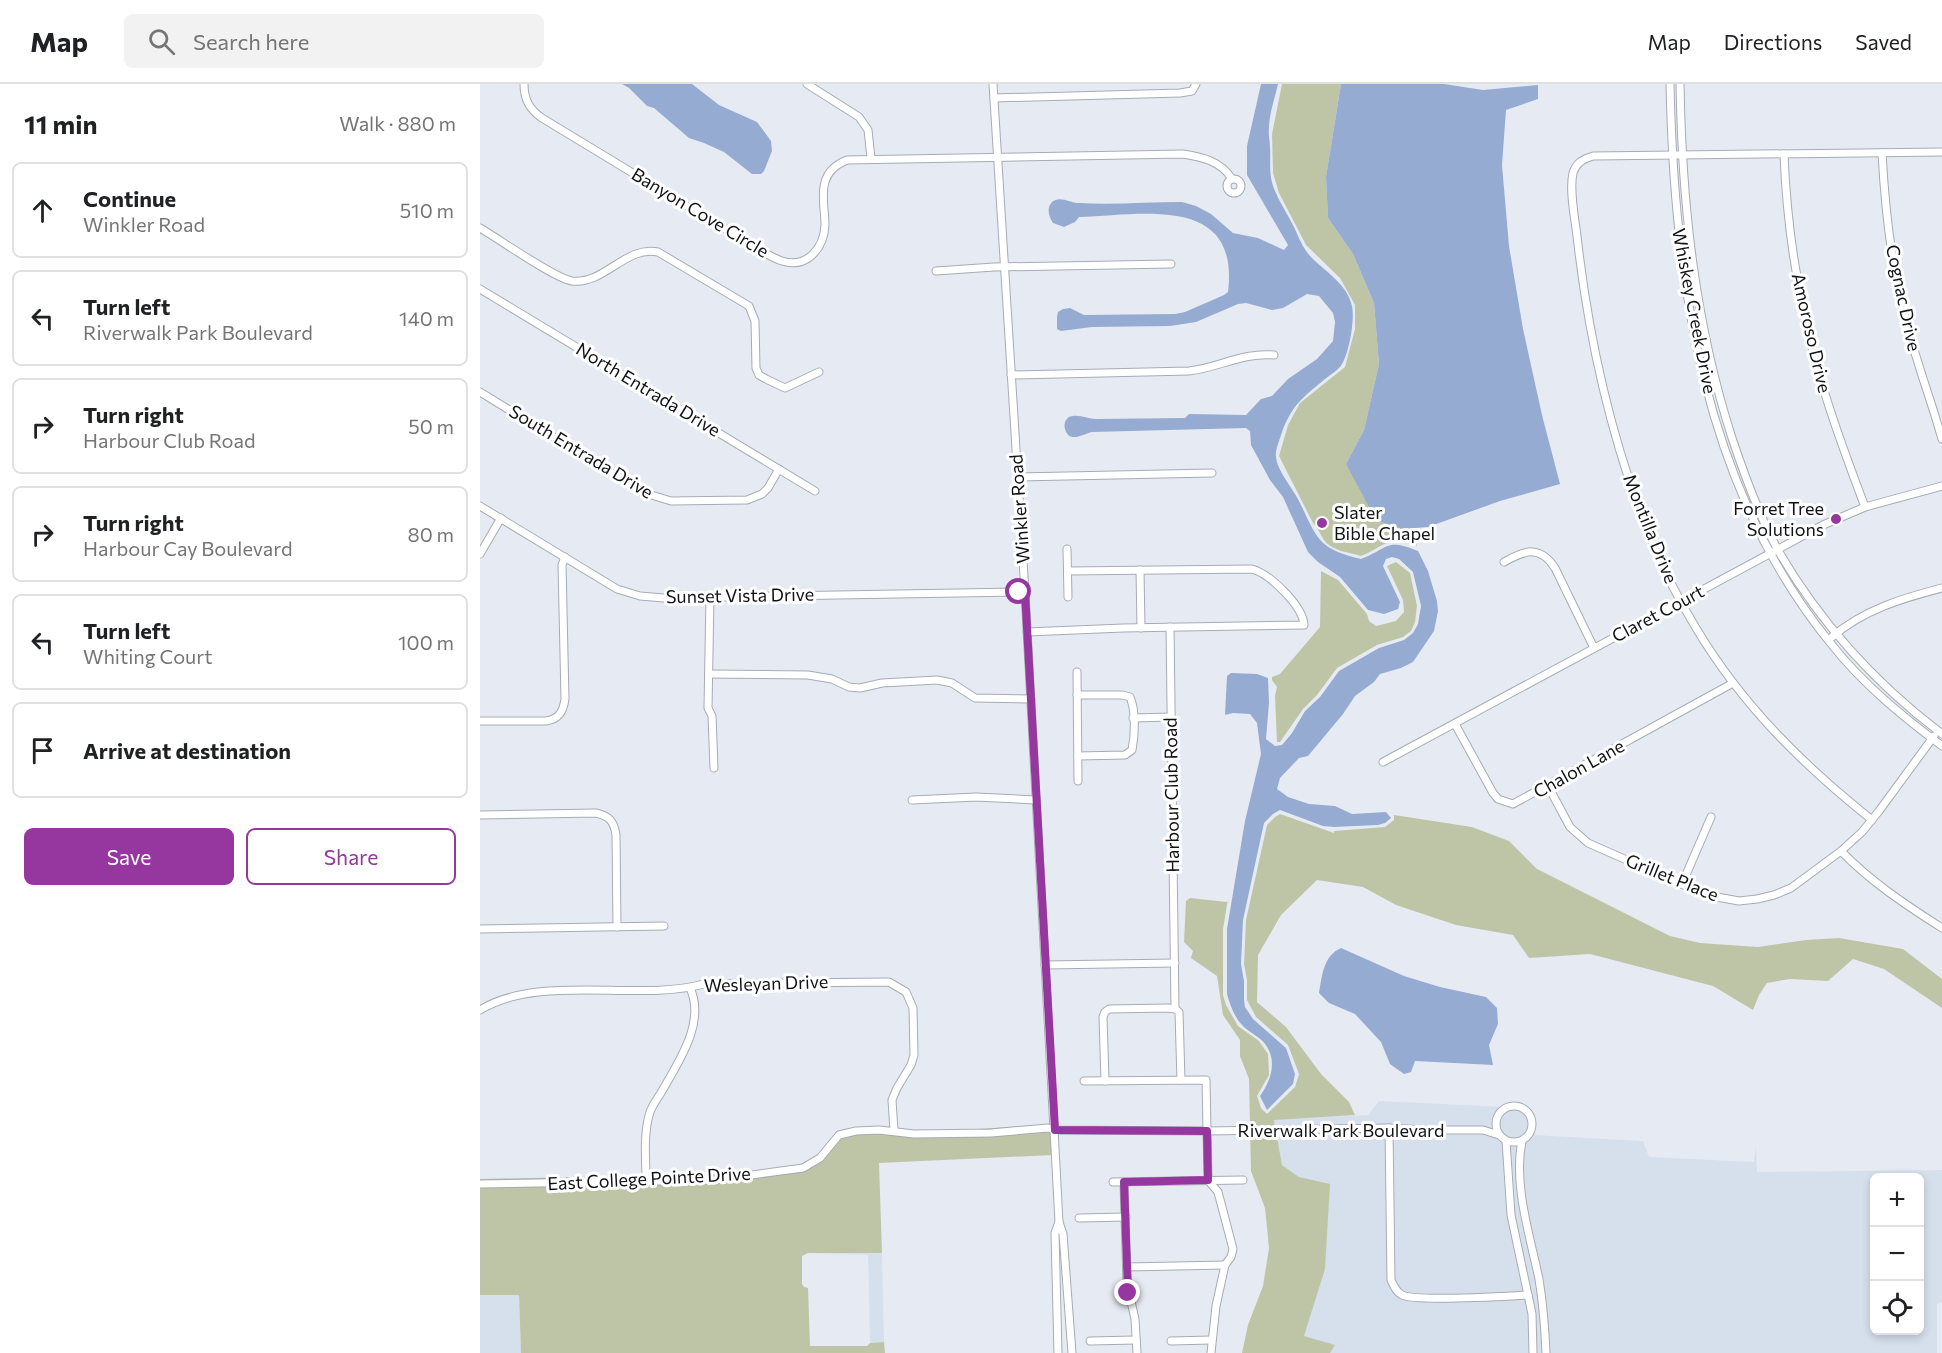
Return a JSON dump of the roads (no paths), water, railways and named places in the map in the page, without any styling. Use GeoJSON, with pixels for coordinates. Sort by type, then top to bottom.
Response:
{"type":"FeatureCollection","features":[{"type":"Feature","properties":{"kind":"street","name":"Banyon Cove Circle"},"geometry":{"type":"LineString","coordinates":[[524,84],[526,100],[542,118],[753,246],[784,262],[807,259],[819,247],[824,232],[824,190],[828,174],[847,160],[1183,154],[1213,162],[1227,172],[1232,179]]}},
{"type":"Feature","properties":{"kind":"street"},"geometry":{"type":"LineString","coordinates":[[807,84],[853,112],[865,123],[870,138],[871,158]]}},
{"type":"Feature","properties":{"kind":"street","name":"Winkler Road"},"geometry":{"type":"LineString","coordinates":[[993,84],[1025,592],[1059,1222],[1063,1234],[1066,1263],[1072,1353]]}},
{"type":"Feature","properties":{"kind":"street"},"geometry":{"type":"LineString","coordinates":[[994,98],[1180,93],[1192,91],[1196,84]]}},
{"type":"Feature","properties":{"kind":"street","name":"Whiskey Creek Drive"},"geometry":{"type":"LineString","coordinates":[[1670,84],[1672,155],[1681,256],[1700,360],[1729,461],[1753,522],[1769,554],[1799,602],[1828,641],[1874,690],[1942,746]]}},
{"type":"Feature","properties":{"kind":"street","name":"Whiskey Creek Drive"},"geometry":{"type":"LineString","coordinates":[[1680,84],[1682,155],[1693,269],[1709,357],[1749,489],[1778,550],[1803,590],[1836,634],[1890,692],[1940,732]]}},
{"type":"Feature","properties":{"kind":"street"},"geometry":{"type":"LineString","coordinates":[[1672,155],[1942,152]]}},
{"type":"Feature","properties":{"kind":"street","name":"Amoroso Drive"},"geometry":{"type":"LineString","coordinates":[[1784,153],[1790,232],[1805,320],[1832,418],[1865,507]]}},
{"type":"Feature","properties":{"kind":"street","name":"Cognac Drive"},"geometry":{"type":"LineString","coordinates":[[1882,153],[1887,222],[1901,299],[1917,361],[1942,440]]}},
{"type":"Feature","properties":{"kind":"street","name":"Montilla Drive"},"geometry":{"type":"LineString","coordinates":[[1672,155],[1593,156],[1585,159],[1576,168],[1572,180],[1588,317],[1617,442],[1644,523],[1681,602],[1707,645],[1733,683],[1793,753],[1872,820]]}},
{"type":"Feature","properties":{"kind":"street"},"geometry":{"type":"LineString","coordinates":[[480,228],[557,274],[573,281],[589,279],[642,251],[658,252],[749,306],[755,321],[756,368],[759,375],[785,387],[819,372]]}},
{"type":"Feature","properties":{"kind":"street"},"geometry":{"type":"LineString","coordinates":[[936,271],[1005,267],[1171,264]]}},
{"type":"Feature","properties":{"kind":"street","name":"North Entrada Drive"},"geometry":{"type":"LineString","coordinates":[[480,289],[815,491]]}},
{"type":"Feature","properties":{"kind":"street"},"geometry":{"type":"LineString","coordinates":[[1011,375],[1189,371],[1206,369],[1246,355],[1274,355]]}},
{"type":"Feature","properties":{"kind":"street","name":"South Entrada Drive"},"geometry":{"type":"LineString","coordinates":[[480,392],[645,493],[663,500],[747,500],[755,498],[768,488],[779,469]]}},
{"type":"Feature","properties":{"kind":"street"},"geometry":{"type":"LineString","coordinates":[[1018,477],[1212,473]]}},
{"type":"Feature","properties":{"kind":"street","name":"Claret Court"},"geometry":{"type":"LineString","coordinates":[[1383,762],[1823,525],[1865,507],[1942,486]]}},
{"type":"Feature","properties":{"kind":"street","name":"Sunset Vista Drive"},"geometry":{"type":"LineString","coordinates":[[480,506],[617,589],[632,594],[664,598],[1025,592]]}},
{"type":"Feature","properties":{"kind":"street"},"geometry":{"type":"LineString","coordinates":[[480,554],[501,518]]}},
{"type":"Feature","properties":{"kind":"street"},"geometry":{"type":"LineString","coordinates":[[1067,549],[1068,597]]}},
{"type":"Feature","properties":{"kind":"street"},"geometry":{"type":"LineString","coordinates":[[1504,562],[1527,551],[1539,553],[1548,559],[1556,568],[1593,648]]}},
{"type":"Feature","properties":{"kind":"street"},"geometry":{"type":"LineString","coordinates":[[480,721],[546,721],[554,719],[563,711],[565,699],[562,575],[565,557]]}},
{"type":"Feature","properties":{"kind":"street"},"geometry":{"type":"LineString","coordinates":[[1027,632],[1141,627],[1304,625],[1304,616],[1297,605],[1259,571],[1244,569],[1068,571]]}},
{"type":"Feature","properties":{"kind":"street"},"geometry":{"type":"LineString","coordinates":[[1140,570],[1141,627]]}},
{"type":"Feature","properties":{"kind":"street"},"geometry":{"type":"LineString","coordinates":[[1828,641],[1851,621],[1874,610],[1942,588]]}},
{"type":"Feature","properties":{"kind":"street"},"geometry":{"type":"LineString","coordinates":[[710,596],[708,708],[712,716],[714,768]]}},
{"type":"Feature","properties":{"kind":"street","name":"Harbour Club Road"},"geometry":{"type":"LineString","coordinates":[[1170,627],[1175,1009],[1179,1012],[1181,1080]]}},
{"type":"Feature","properties":{"kind":"street"},"geometry":{"type":"LineString","coordinates":[[1077,672],[1078,781]]}},
{"type":"Feature","properties":{"kind":"street"},"geometry":{"type":"LineString","coordinates":[[709,674],[808,675],[832,679],[849,687],[860,688],[882,683],[937,680],[952,683],[975,698],[1030,699]]}},
{"type":"Feature","properties":{"kind":"street","name":"Chalon Lane"},"geometry":{"type":"LineString","coordinates":[[1455,724],[1498,800],[1513,804],[1733,683]]}},
{"type":"Feature","properties":{"kind":"street"},"geometry":{"type":"LineString","coordinates":[[1077,695],[1122,695],[1130,697],[1133,704],[1132,750],[1125,755],[1078,756]]}},
{"type":"Feature","properties":{"kind":"street"},"geometry":{"type":"LineString","coordinates":[[1133,718],[1171,717]]}},
{"type":"Feature","properties":{"kind":"street","name":"Grillet Place"},"geometry":{"type":"LineString","coordinates":[[1548,786],[1570,827],[1581,838],[1596,847],[1706,895],[1739,901],[1765,898],[1791,888],[1841,851],[1872,820],[1932,739],[1940,732]]}},
{"type":"Feature","properties":{"kind":"street"},"geometry":{"type":"LineString","coordinates":[[912,800],[976,797],[1036,800]]}},
{"type":"Feature","properties":{"kind":"street"},"geometry":{"type":"LineString","coordinates":[[480,815],[596,813],[610,819],[615,826],[616,835],[617,927]]}},
{"type":"Feature","properties":{"kind":"street"},"geometry":{"type":"LineString","coordinates":[[1682,884],[1711,817]]}},
{"type":"Feature","properties":{"kind":"street"},"geometry":{"type":"LineString","coordinates":[[1841,851],[1860,870],[1887,891],[1942,928]]}},
{"type":"Feature","properties":{"kind":"street"},"geometry":{"type":"LineString","coordinates":[[480,929],[664,926]]}},
{"type":"Feature","properties":{"kind":"street"},"geometry":{"type":"LineString","coordinates":[[1045,965],[1175,963]]}},
{"type":"Feature","properties":{"kind":"street","name":"Wesleyan Drive"},"geometry":{"type":"LineString","coordinates":[[480,1010],[493,1003],[528,993],[690,988],[704,984],[883,981],[901,988],[909,997],[914,1008],[914,1055],[892,1100],[894,1131]]}},
{"type":"Feature","properties":{"kind":"street"},"geometry":{"type":"LineString","coordinates":[[646,1182],[646,1129],[651,1109],[692,1035],[697,1012],[695,998],[690,988]]}},
{"type":"Feature","properties":{"kind":"street"},"geometry":{"type":"LineString","coordinates":[[1105,1081],[1103,1017],[1105,1012],[1109,1009],[1175,1009]]}},
{"type":"Feature","properties":{"kind":"street"},"geometry":{"type":"LineString","coordinates":[[1084,1081],[1206,1080],[1208,1180],[1218,1192],[1232,1240],[1231,1257],[1225,1265],[1215,1306],[1211,1353]]}},
{"type":"Feature","properties":{"kind":"street"},"geometry":{"type":"LineString","coordinates":[[1515,1106],[1525,1110],[1532,1119],[1531,1133],[1522,1141],[1506,1141],[1499,1134],[1496,1123],[1498,1115],[1507,1107],[1515,1106]]}},
{"type":"Feature","properties":{"kind":"street"},"geometry":{"type":"LineString","coordinates":[[1483,1131],[1496,1123]]}},
{"type":"Feature","properties":{"kind":"street","name":"East College Pointe Drive"},"geometry":{"type":"LineString","coordinates":[[480,1185],[715,1180],[803,1168],[820,1158],[839,1135],[856,1131],[894,1131],[914,1134],[991,1133],[1048,1128],[1055,1130]]}},
{"type":"Feature","properties":{"kind":"street"},"geometry":{"type":"LineString","coordinates":[[1389,1128],[1391,1280],[1394,1288],[1400,1294],[1408,1297],[1528,1295]]}},
{"type":"Feature","properties":{"kind":"street","name":"Riverwalk Park Boulevard"},"geometry":{"type":"LineString","coordinates":[[1055,1130],[1207,1131],[1389,1128],[1424,1131],[1483,1131],[1499,1134]]}},
{"type":"Feature","properties":{"kind":"street"},"geometry":{"type":"LineString","coordinates":[[1506,1141],[1511,1215],[1532,1314],[1533,1353]]}},
{"type":"Feature","properties":{"kind":"street"},"geometry":{"type":"LineString","coordinates":[[1522,1141],[1523,1201],[1543,1301],[1546,1353]]}},
{"type":"Feature","properties":{"kind":"street"},"geometry":{"type":"LineString","coordinates":[[1113,1182],[1243,1180]]}},
{"type":"Feature","properties":{"kind":"street"},"geometry":{"type":"LineString","coordinates":[[1124,1182],[1128,1293],[1135,1319],[1137,1353]]}},
{"type":"Feature","properties":{"kind":"street"},"geometry":{"type":"LineString","coordinates":[[1079,1218],[1126,1217]]}},
{"type":"Feature","properties":{"kind":"street","name":"Winkler Road"},"geometry":{"type":"LineString","coordinates":[[1058,1353],[1055,1233],[1059,1222]]}},
{"type":"Feature","properties":{"kind":"street"},"geometry":{"type":"LineString","coordinates":[[1127,1267],[1225,1265]]}},
{"type":"Feature","properties":{"kind":"street"},"geometry":{"type":"LineString","coordinates":[[1090,1341],[1136,1340]]}},
{"type":"Feature","properties":{"kind":"street"},"geometry":{"type":"LineString","coordinates":[[1171,1341],[1211,1340]]}},
{"type":"Feature","properties":{"kind":"water"},"geometry":{"type":"Polygon","coordinates":[[[622,84],[692,84],[719,105],[757,122],[771,141],[772,151],[764,171],[761,174],[752,174],[724,152],[689,138],[622,84]]]}},
{"type":"Feature","properties":{"kind":"water"},"geometry":{"type":"Polygon","coordinates":[[[1261,84],[1278,84],[1269,130],[1271,174],[1275,191],[1304,247],[1312,258],[1346,291],[1353,312],[1351,336],[1345,359],[1339,368],[1310,392],[1293,410],[1277,446],[1277,463],[1312,527],[1328,547],[1361,559],[1393,545],[1418,551],[1428,571],[1438,611],[1434,631],[1413,662],[1380,674],[1374,682],[1355,696],[1308,756],[1299,758],[1280,778],[1277,789],[1288,797],[1309,804],[1335,806],[1352,814],[1386,812],[1391,818],[1378,825],[1334,827],[1323,826],[1280,810],[1264,823],[1243,920],[1241,964],[1244,1000],[1245,1007],[1253,1019],[1286,1048],[1295,1074],[1293,1084],[1267,1110],[1260,1096],[1271,1074],[1272,1059],[1265,1044],[1238,1020],[1227,994],[1227,929],[1245,821],[1261,754],[1257,723],[1250,714],[1225,715],[1227,676],[1231,673],[1257,674],[1268,678],[1269,703],[1266,739],[1275,746],[1282,745],[1305,711],[1320,697],[1339,671],[1379,648],[1404,640],[1413,633],[1418,624],[1421,606],[1413,572],[1399,559],[1392,557],[1386,559],[1383,566],[1400,602],[1398,609],[1384,614],[1368,610],[1340,577],[1308,552],[1283,497],[1270,480],[1251,445],[1250,431],[1246,428],[1092,432],[1073,437],[1067,434],[1065,422],[1073,416],[1107,419],[1185,418],[1189,414],[1246,415],[1261,399],[1272,396],[1288,379],[1317,359],[1333,341],[1335,322],[1333,313],[1319,296],[1307,294],[1283,308],[1272,310],[1246,303],[1238,304],[1196,322],[1170,326],[1092,327],[1061,331],[1057,329],[1057,317],[1058,312],[1063,309],[1070,308],[1084,315],[1185,312],[1228,292],[1228,261],[1219,239],[1203,225],[1182,217],[1131,214],[1079,217],[1075,222],[1064,227],[1053,223],[1049,215],[1050,204],[1058,199],[1092,204],[1182,202],[1211,214],[1233,233],[1258,238],[1284,250],[1288,245],[1247,175],[1247,146],[1261,84]]]}},
{"type":"Feature","properties":{"kind":"water"},"geometry":{"type":"Polygon","coordinates":[[[1341,84],[1444,84],[1483,90],[1538,85],[1538,99],[1506,110],[1502,165],[1509,246],[1523,329],[1560,484],[1500,501],[1428,527],[1403,529],[1376,520],[1346,464],[1364,430],[1379,364],[1374,303],[1353,254],[1328,218],[1326,177],[1341,84]]]}},
{"type":"Feature","properties":{"kind":"water"},"geometry":{"type":"Polygon","coordinates":[[[1341,948],[1404,976],[1486,997],[1497,1008],[1498,1024],[1489,1045],[1493,1065],[1415,1061],[1411,1072],[1404,1074],[1390,1064],[1381,1042],[1355,1014],[1329,1003],[1319,993],[1327,961],[1341,948]]]}},
{"type":"Feature","properties":{"kind":"place","name":"Forret Tree Solutions"},"geometry":{"type":"Point","coordinates":[1836,519]}},
{"type":"Feature","properties":{"kind":"place","name":"Slater Bible Chapel"},"geometry":{"type":"Point","coordinates":[1322,523]}}]}
